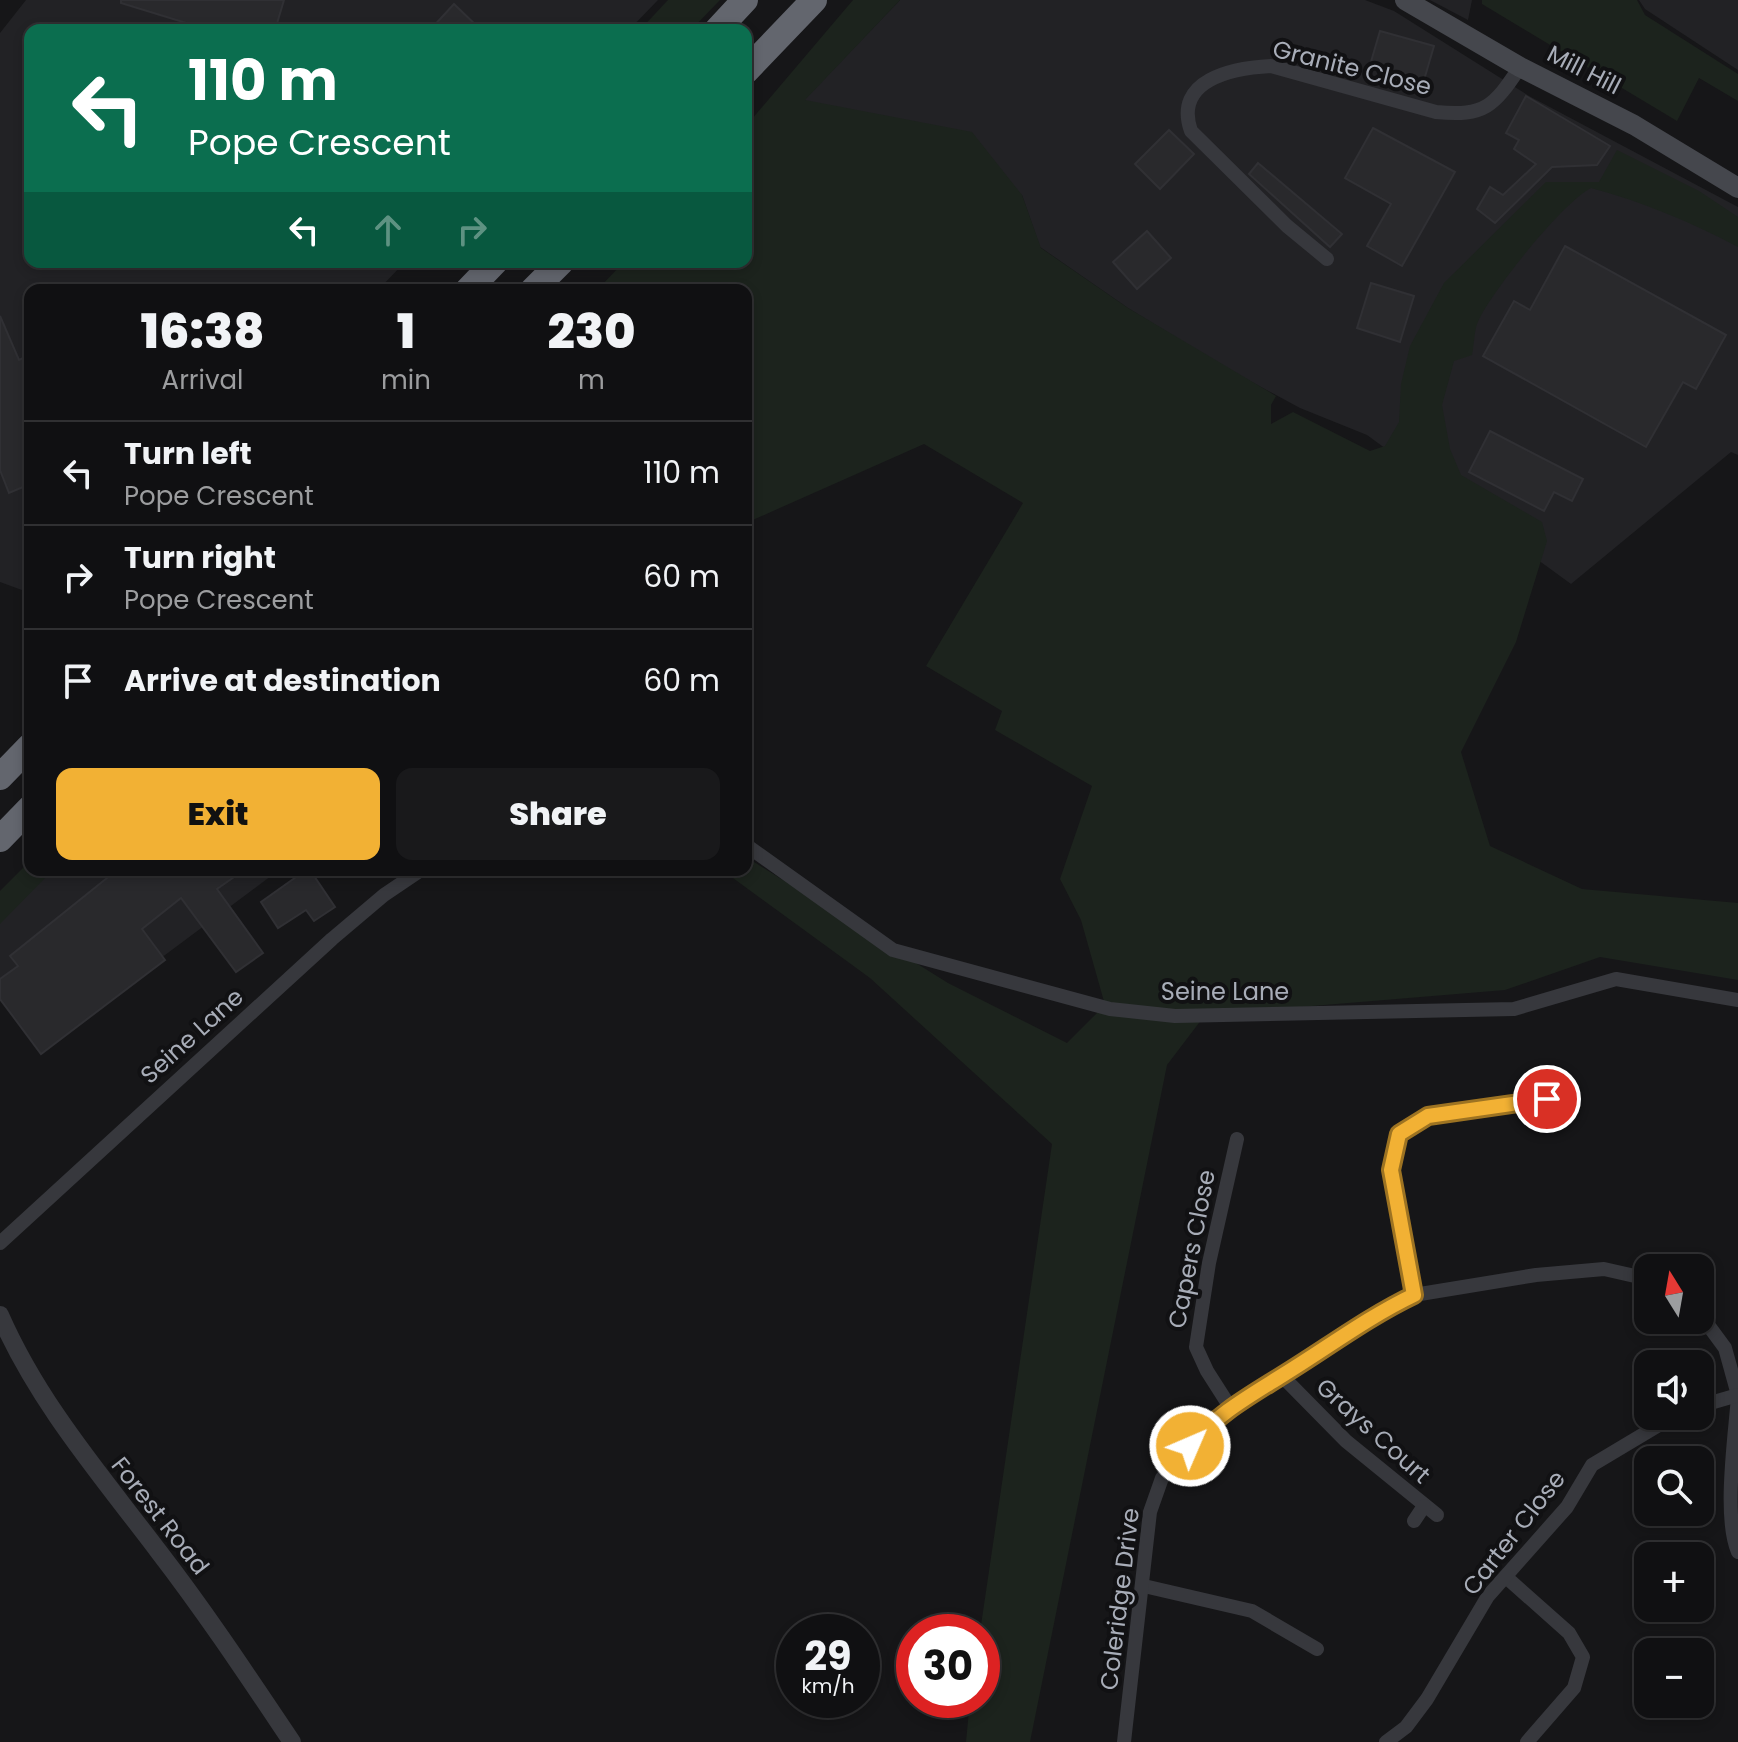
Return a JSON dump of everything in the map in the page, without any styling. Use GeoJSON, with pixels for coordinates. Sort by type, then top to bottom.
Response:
{"type":"FeatureCollection","features":[{"type":"Feature","properties":{"kind":"highway"},"geometry":{"type":"LineString","coordinates":[[723,24],[745,0]]}},
{"type":"Feature","properties":{"kind":"highway"},"geometry":{"type":"LineString","coordinates":[[752,65],[814,0]]}},
{"type":"Feature","properties":{"kind":"highway"},"geometry":{"type":"LineString","coordinates":[[474,284],[489,268]]}},
{"type":"Feature","properties":{"kind":"highway"},"geometry":{"type":"LineString","coordinates":[[539,284],[555,268]]}},
{"type":"Feature","properties":{"kind":"highway"},"geometry":{"type":"LineString","coordinates":[[0,777],[24,752]]}},
{"type":"Feature","properties":{"kind":"highway"},"geometry":{"type":"LineString","coordinates":[[0,839],[24,814]]}},
{"type":"Feature","properties":{"kind":"main road","name":"Mill Hill"},"geometry":{"type":"LineString","coordinates":[[1405,0],[1431,6],[1520,67],[1634,125],[1738,188]]}},
{"type":"Feature","properties":{"kind":"street","name":"Granite Close"},"geometry":{"type":"LineString","coordinates":[[1327,259],[1276,216],[1191,131],[1187,110],[1190,97],[1197,88],[1218,75],[1245,67],[1271,66],[1436,112],[1461,114],[1479,112],[1493,104],[1520,67]]}},
{"type":"Feature","properties":{"kind":"street","name":"Seine Lane"},"geometry":{"type":"LineString","coordinates":[[752,849],[893,950],[1110,1009],[1163,1015],[1514,1009],[1616,979],[1738,1000]]}},
{"type":"Feature","properties":{"kind":"street","name":"Seine Lane"},"geometry":{"type":"LineString","coordinates":[[0,1243],[332,939],[384,895],[412,876]]}},
{"type":"Feature","properties":{"kind":"street"},"geometry":{"type":"LineString","coordinates":[[1414,1295],[1391,1170],[1399,1134],[1428,1116],[1547,1099]]}},
{"type":"Feature","properties":{"kind":"street","name":"Capers Close"},"geometry":{"type":"LineString","coordinates":[[1230,1407],[1196,1347],[1209,1263],[1237,1139]]}},
{"type":"Feature","properties":{"kind":"street","name":"Coleridge Drive"},"geometry":{"type":"LineString","coordinates":[[1124,1742],[1150,1512],[1162,1478],[1204,1430],[1230,1407],[1387,1308],[1414,1295],[1536,1275],[1604,1269],[1634,1276]]}},
{"type":"Feature","properties":{"kind":"street","name":"Forest Road"},"geometry":{"type":"LineString","coordinates":[[0,1315],[40,1393],[84,1458],[203,1609],[292,1742]]}},
{"type":"Feature","properties":{"kind":"street"},"geometry":{"type":"LineString","coordinates":[[1714,1333],[1725,1348],[1738,1396],[1736,1543]]}},
{"type":"Feature","properties":{"kind":"street","name":"Grays Court"},"geometry":{"type":"LineString","coordinates":[[1282,1376],[1346,1441],[1437,1515]]}},
{"type":"Feature","properties":{"kind":"street"},"geometry":{"type":"LineString","coordinates":[[1714,1402],[1738,1396]]}},
{"type":"Feature","properties":{"kind":"street","name":"Carter Close"},"geometry":{"type":"LineString","coordinates":[[1386,1742],[1406,1727],[1427,1699],[1488,1596],[1567,1507],[1592,1465],[1651,1430]]}},
{"type":"Feature","properties":{"kind":"street"},"geometry":{"type":"LineString","coordinates":[[1414,1521],[1424,1506]]}},
{"type":"Feature","properties":{"kind":"street"},"geometry":{"type":"LineString","coordinates":[[1506,1577],[1569,1633],[1583,1657],[1574,1688],[1527,1742]]}},
{"type":"Feature","properties":{"kind":"street"},"geometry":{"type":"LineString","coordinates":[[1144,1586],[1252,1611],[1317,1649]]}},
{"type":"Feature","properties":{"kind":"shaded area"},"geometry":{"type":"Polygon","coordinates":[[[26,0],[658,0],[635,24],[24,24],[24,268],[399,268],[384,284],[24,284],[24,591],[0,582],[0,33],[26,0]]]}},
{"type":"Feature","properties":{"kind":"shaded area"},"geometry":{"type":"Polygon","coordinates":[[[668,0],[720,0],[697,24],[646,24],[668,0]]]}},
{"type":"Feature","properties":{"kind":"shaded area"},"geometry":{"type":"Polygon","coordinates":[[[853,0],[900,0],[805,100],[972,132],[1022,195],[1041,248],[1128,308],[1276,396],[1271,405],[1271,424],[1293,412],[1370,451],[1385,446],[1399,422],[1401,384],[1410,346],[1444,283],[1546,182],[1599,182],[1617,150],[1699,191],[1738,217],[1738,247],[1666,213],[1591,188],[1546,229],[1496,292],[1477,324],[1472,355],[1454,361],[1442,405],[1450,449],[1461,475],[1542,522],[1547,541],[1516,642],[1461,752],[1490,846],[1582,889],[1738,903],[1738,980],[1600,957],[1505,990],[1205,1015],[1167,1065],[1030,1742],[966,1742],[968,1718],[1000,1718],[1000,1614],[983,1614],[1052,1144],[870,978],[730,876],[752,876],[752,861],[948,983],[1067,1043],[1105,1005],[1081,920],[1060,879],[1092,786],[995,730],[1002,711],[926,666],[1023,503],[924,444],[752,520],[752,284],[603,284],[618,268],[752,268],[752,119],[853,0]]]}},
{"type":"Feature","properties":{"kind":"shaded area"},"geometry":{"type":"Polygon","coordinates":[[[900,0],[1365,0],[1394,11],[1529,96],[1738,207],[1738,455],[1731,452],[1571,584],[1367,435],[1300,408],[1224,367],[1128,308],[1040,247],[1022,195],[804,100],[900,0]]]}},
{"type":"Feature","properties":{"kind":"shaded area"},"geometry":{"type":"Polygon","coordinates":[[[1430,0],[1472,0],[1468,20],[1430,0]]]}},
{"type":"Feature","properties":{"kind":"shaded area"},"geometry":{"type":"Polygon","coordinates":[[[1482,0],[1637,0],[1645,15],[1738,74],[1738,101],[1699,78],[1677,121],[1482,4],[1482,0]]]}},
{"type":"Feature","properties":{"kind":"shaded area"},"geometry":{"type":"Polygon","coordinates":[[[1639,0],[1738,0],[1738,70],[1645,9],[1639,0]]]}},
{"type":"Feature","properties":{"kind":"shaded area"},"geometry":{"type":"Polygon","coordinates":[[[24,867],[24,876],[47,876],[0,924],[0,891],[24,867]]]}},
{"type":"Feature","properties":{"kind":"shaded area"},"geometry":{"type":"Polygon","coordinates":[[[46,876],[271,876],[55,1037],[0,996],[0,919],[46,876]]]}},
{"type":"Feature","properties":{"kind":"building"},"geometry":{"type":"Polygon","coordinates":[[[121,0],[284,0],[277,24],[189,24],[121,3],[121,0]]]}},
{"type":"Feature","properties":{"kind":"building"},"geometry":{"type":"Polygon","coordinates":[[[454,4],[475,24],[436,24],[454,4]]]}},
{"type":"Feature","properties":{"kind":"building"},"geometry":{"type":"Polygon","coordinates":[[[1380,31],[1434,46],[1424,80],[1370,65],[1380,31]]]}},
{"type":"Feature","properties":{"kind":"building"},"geometry":{"type":"Polygon","coordinates":[[[1526,96],[1610,146],[1597,165],[1552,167],[1495,223],[1477,209],[1490,187],[1503,195],[1536,164],[1514,149],[1519,140],[1506,133],[1526,96]]]}},
{"type":"Feature","properties":{"kind":"building"},"geometry":{"type":"Polygon","coordinates":[[[1373,128],[1455,172],[1402,266],[1367,246],[1391,204],[1345,178],[1373,128]]]}},
{"type":"Feature","properties":{"kind":"building"},"geometry":{"type":"Polygon","coordinates":[[[1169,130],[1194,154],[1160,189],[1135,164],[1169,130]]]}},
{"type":"Feature","properties":{"kind":"building"},"geometry":{"type":"Polygon","coordinates":[[[1258,163],[1342,234],[1330,247],[1249,174],[1258,163]]]}},
{"type":"Feature","properties":{"kind":"building"},"geometry":{"type":"Polygon","coordinates":[[[1147,231],[1171,258],[1137,289],[1113,262],[1147,231]]]}},
{"type":"Feature","properties":{"kind":"building"},"geometry":{"type":"Polygon","coordinates":[[[1565,246],[1726,335],[1696,389],[1683,382],[1646,447],[1483,356],[1514,301],[1530,310],[1565,246]]]}},
{"type":"Feature","properties":{"kind":"building"},"geometry":{"type":"Polygon","coordinates":[[[1371,283],[1414,296],[1400,342],[1357,328],[1371,283]]]}},
{"type":"Feature","properties":{"kind":"building"},"geometry":{"type":"Polygon","coordinates":[[[0,316],[19,360],[24,358],[24,487],[9,493],[0,470],[0,316]]]}},
{"type":"Feature","properties":{"kind":"building"},"geometry":{"type":"Polygon","coordinates":[[[1490,431],[1583,479],[1572,501],[1554,492],[1544,511],[1469,472],[1490,431]]]}},
{"type":"Feature","properties":{"kind":"building"},"geometry":{"type":"Polygon","coordinates":[[[110,876],[235,876],[217,889],[263,953],[236,972],[181,898],[142,929],[165,960],[41,1054],[0,999],[0,979],[18,966],[10,956],[110,876]]]}},
{"type":"Feature","properties":{"kind":"building"},"geometry":{"type":"Polygon","coordinates":[[[298,876],[314,876],[335,907],[314,921],[306,910],[278,928],[261,902],[298,876]]]}},
{"type":"Feature","properties":{"kind":"route"},"geometry":{"type":"LineString","coordinates":[[1190,1446],[1230,1407],[1250,1393],[1282,1376],[1387,1308],[1414,1295],[1391,1170],[1399,1134],[1428,1116],[1547,1099]]}}]}
